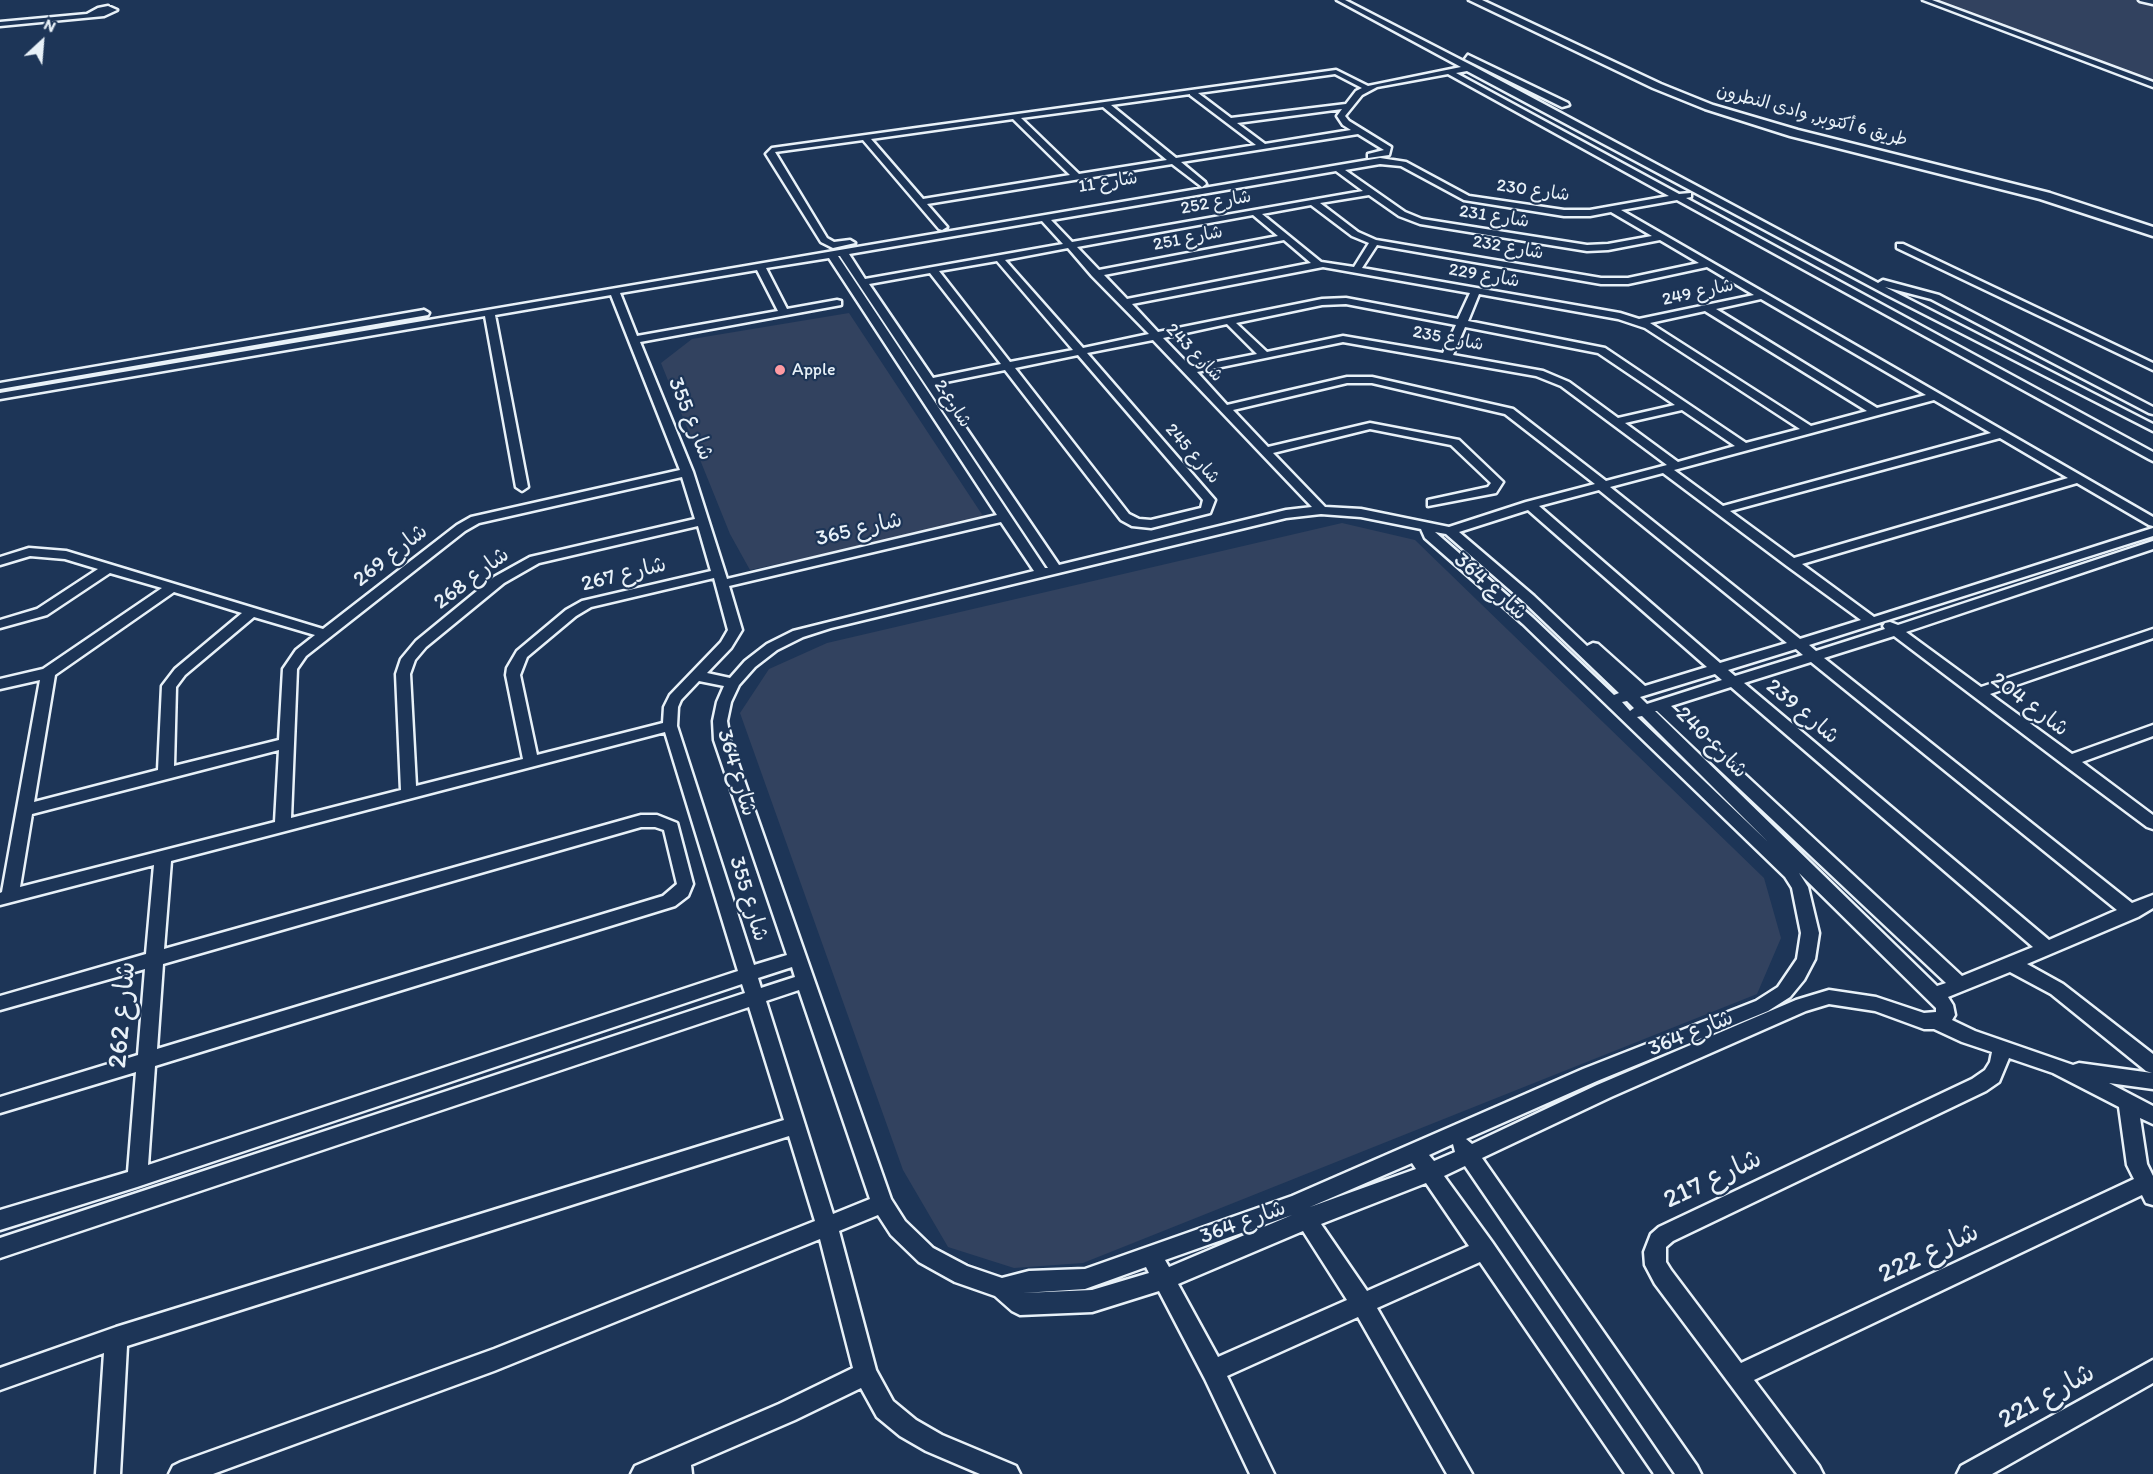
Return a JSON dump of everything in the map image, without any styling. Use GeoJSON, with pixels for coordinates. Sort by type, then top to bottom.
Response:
{"type":"FeatureCollection","features":[{"type":"Feature","properties":{"kind":"street"},"geometry":{"type":"LineString","coordinates":[[1340,0],[1477,71],[1559,110],[1883,283],[1929,295],[2153,411]]}},
{"type":"Feature","properties":{"kind":"street","name":"طريق 6 أكتوبر, وادى النطرون"},"geometry":{"type":"LineString","coordinates":[[1474,0],[1657,86],[1709,107],[1794,133],[2045,196],[2153,232]]}},
{"type":"Feature","properties":{"kind":"street","name":"طريق 6 أكتوبر, وادى النطرون"},"geometry":{"type":"LineString","coordinates":[[1493,0],[1661,76],[1737,105],[1807,126],[2078,193]]}},
{"type":"Feature","properties":{"kind":"street"},"geometry":{"type":"LineString","coordinates":[[1926,0],[2153,85]]}},
{"type":"Feature","properties":{"kind":"street"},"geometry":{"type":"LineString","coordinates":[[2142,0],[2153,1]]}},
{"type":"Feature","properties":{"kind":"street"},"geometry":{"type":"LineString","coordinates":[[0,24],[94,12],[108,13],[114,10],[107,4],[94,12]]}},
{"type":"Feature","properties":{"kind":"street"},"geometry":{"type":"LineString","coordinates":[[1436,50],[1481,62],[1559,110],[1888,292],[2153,428]]}},
{"type":"Feature","properties":{"kind":"street"},"geometry":{"type":"LineString","coordinates":[[1381,158],[1388,149],[1342,120],[1341,116],[1347,106],[1366,88],[1452,73],[1477,71]]}},
{"type":"Feature","properties":{"kind":"street"},"geometry":{"type":"LineString","coordinates":[[838,251],[824,240],[770,152],[780,148],[1336,72],[1366,88]]}},
{"type":"Feature","properties":{"kind":"street"},"geometry":{"type":"LineString","coordinates":[[1452,73],[2153,449]]}},
{"type":"Feature","properties":{"kind":"street"},"geometry":{"type":"LineString","coordinates":[[1192,93],[1264,147]]}},
{"type":"Feature","properties":{"kind":"street"},"geometry":{"type":"LineString","coordinates":[[1106,105],[1202,184]]}},
{"type":"Feature","properties":{"kind":"street"},"geometry":{"type":"LineString","coordinates":[[1230,121],[1347,106]]}},
{"type":"Feature","properties":{"kind":"street"},"geometry":{"type":"LineString","coordinates":[[1015,117],[1077,177]]}},
{"type":"Feature","properties":{"kind":"street"},"geometry":{"type":"LineString","coordinates":[[920,202],[1359,131]]}},
{"type":"Feature","properties":{"kind":"street"},"geometry":{"type":"LineString","coordinates":[[865,137],[942,227]]}},
{"type":"Feature","properties":{"kind":"street","name":"شارع 230"},"geometry":{"type":"LineString","coordinates":[[1381,158],[1403,164],[1467,198],[1573,214],[1683,196]]}},
{"type":"Feature","properties":{"kind":"street","name":"شارع 11"},"geometry":{"type":"LineString","coordinates":[[838,251],[1337,168],[1381,158]]}},
{"type":"Feature","properties":{"kind":"street","name":"شارع 11"},"geometry":{"type":"LineString","coordinates":[[838,251],[942,227],[1202,184],[1381,158]]}},
{"type":"Feature","properties":{"kind":"street","name":"شارع 231"},"geometry":{"type":"LineString","coordinates":[[1337,168],[1402,214],[1420,221],[1579,247],[1602,248],[1660,237]]}},
{"type":"Feature","properties":{"kind":"street","name":"شارع 252"},"geometry":{"type":"LineString","coordinates":[[863,282],[1370,192]]}},
{"type":"Feature","properties":{"kind":"street"},"geometry":{"type":"LineString","coordinates":[[1683,196],[2153,457]]}},
{"type":"Feature","properties":{"kind":"street","name":"شارع 232"},"geometry":{"type":"LineString","coordinates":[[1313,202],[1355,234],[1374,242],[1611,282],[1628,281],[1708,264]]}},
{"type":"Feature","properties":{"kind":"street"},"geometry":{"type":"LineString","coordinates":[[1613,209],[2153,522]]}},
{"type":"Feature","properties":{"kind":"street"},"geometry":{"type":"LineString","coordinates":[[1256,213],[1318,264]]}},
{"type":"Feature","properties":{"kind":"street","name":"شارع 243"},"geometry":{"type":"LineString","coordinates":[[1044,218],[1321,510]]}},
{"type":"Feature","properties":{"kind":"street","name":"شارع 251"},"geometry":{"type":"LineString","coordinates":[[1095,274],[1287,237]]}},
{"type":"Feature","properties":{"kind":"street"},"geometry":{"type":"LineString","coordinates":[[1357,269],[1374,242]]}},
{"type":"Feature","properties":{"kind":"street"},"geometry":{"type":"LineString","coordinates":[[1900,246],[2153,367]]}},
{"type":"Feature","properties":{"kind":"street"},"geometry":{"type":"LineString","coordinates":[[0,386],[809,250]]}},
{"type":"Feature","properties":{"kind":"street"},"geometry":{"type":"LineString","coordinates":[[0,396],[760,267],[838,251]]}},
{"type":"Feature","properties":{"kind":"street","name":"شارع 2"},"geometry":{"type":"LineString","coordinates":[[838,251],[863,282],[933,387],[1049,572]]}},
{"type":"Feature","properties":{"kind":"street","name":"شارع 2"},"geometry":{"type":"LineString","coordinates":[[838,251],[923,394],[1005,517],[1049,572]]}},
{"type":"Feature","properties":{"kind":"street","name":"شارع 245"},"geometry":{"type":"LineString","coordinates":[[933,270],[1130,521],[1151,524],[1206,510],[1209,500],[999,258]]}},
{"type":"Feature","properties":{"kind":"street","name":"شارع 229"},"geometry":{"type":"LineString","coordinates":[[1124,303],[1318,264],[1476,291],[1640,322],[1810,430]]}},
{"type":"Feature","properties":{"kind":"street"},"geometry":{"type":"LineString","coordinates":[[760,267],[784,313]]}},
{"type":"Feature","properties":{"kind":"street"},"geometry":{"type":"LineString","coordinates":[[1888,292],[1901,288]]}},
{"type":"Feature","properties":{"kind":"street","name":"شارع 355"},"geometry":{"type":"LineString","coordinates":[[615,291],[687,472],[722,579],[735,630],[726,645],[670,707],[670,726],[827,1226],[866,1374],[885,1409],[908,1428],[934,1443],[1008,1474]]}},
{"type":"Feature","properties":{"kind":"street"},"geometry":{"type":"LineString","coordinates":[[1447,356],[1476,291]]}},
{"type":"Feature","properties":{"kind":"street","name":"شارع 249"},"geometry":{"type":"LineString","coordinates":[[1640,322],[1762,296]]}},
{"type":"Feature","properties":{"kind":"street"},"geometry":{"type":"LineString","coordinates":[[923,394],[933,387],[1009,366],[1338,300],[1601,350],[1744,447]]}},
{"type":"Feature","properties":{"kind":"street"},"geometry":{"type":"LineString","coordinates":[[634,340],[837,303]]}},
{"type":"Feature","properties":{"kind":"street"},"geometry":{"type":"LineString","coordinates":[[1927,313],[1928,310],[1937,306],[1953,307]]}},
{"type":"Feature","properties":{"kind":"street"},"geometry":{"type":"LineString","coordinates":[[1707,308],[1875,412]]}},
{"type":"Feature","properties":{"kind":"street"},"geometry":{"type":"LineString","coordinates":[[489,312],[522,487]]}},
{"type":"Feature","properties":{"kind":"street"},"geometry":{"type":"LineString","coordinates":[[1229,321],[1263,354]]}},
{"type":"Feature","properties":{"kind":"street","name":"شارع 235"},"geometry":{"type":"LineString","coordinates":[[1188,370],[1343,339],[1549,376],[1565,384],[1616,422],[1721,510],[1792,563]]}},
{"type":"Feature","properties":{"kind":"street"},"geometry":{"type":"LineString","coordinates":[[1224,409],[1347,380],[1383,382],[1509,411],[2132,912]]}},
{"type":"Feature","properties":{"kind":"street"},"geometry":{"type":"LineString","coordinates":[[1455,529],[1602,485],[1935,396]]}},
{"type":"Feature","properties":{"kind":"street"},"geometry":{"type":"LineString","coordinates":[[1616,422],[1685,406]]}},
{"type":"Feature","properties":{"kind":"street"},"geometry":{"type":"LineString","coordinates":[[1265,451],[1370,426],[1455,442],[1497,482],[1492,490],[1432,503]]}},
{"type":"Feature","properties":{"kind":"street"},"geometry":{"type":"LineString","coordinates":[[1721,510],[2001,434]]}},
{"type":"Feature","properties":{"kind":"street","name":"شارع 269"},"geometry":{"type":"LineString","coordinates":[[283,825],[290,669],[296,658],[475,519],[687,472]]}},
{"type":"Feature","properties":{"kind":"street"},"geometry":{"type":"LineString","coordinates":[[1792,563],[2078,479]]}},
{"type":"Feature","properties":{"kind":"street","name":"شارع 239"},"geometry":{"type":"LineString","coordinates":[[1530,505],[1733,682],[2048,949]]}},
{"type":"Feature","properties":{"kind":"street","name":"شارع 364"},"geometry":{"type":"LineString","coordinates":[[1427,526],[1429,535],[1528,621],[1611,701],[1643,710],[1791,873],[1800,887],[1810,933],[1806,959],[1798,975],[1784,992],[1762,1006],[1590,1075],[1416,1152],[1301,1212],[1164,1279],[1092,1301],[1020,1304],[1002,1288],[962,1275],[926,1255],[898,1228],[882,1204],[722,740],[720,721],[724,702],[733,683],[757,658],[798,634],[827,625],[1286,514],[1321,510],[1361,513],[1455,529]]}},
{"type":"Feature","properties":{"kind":"street","name":"شارع 365"},"geometry":{"type":"LineString","coordinates":[[722,579],[1005,517]]}},
{"type":"Feature","properties":{"kind":"street","name":"شارع 268"},"geometry":{"type":"LineString","coordinates":[[410,793],[403,674],[408,659],[421,644],[499,580],[535,560],[703,521]]}},
{"type":"Feature","properties":{"kind":"street","name":"شارع 240"},"geometry":{"type":"LineString","coordinates":[[1455,529],[1529,599],[1635,693],[1643,710],[1938,1007]]}},
{"type":"Feature","properties":{"kind":"street"},"geometry":{"type":"LineString","coordinates":[[1611,701],[2153,532]]}},
{"type":"Feature","properties":{"kind":"street"},"geometry":{"type":"LineString","coordinates":[[1643,710],[1896,631],[2153,545]]}},
{"type":"Feature","properties":{"kind":"street"},"geometry":{"type":"LineString","coordinates":[[0,561],[29,552],[47,551],[324,634]]}},
{"type":"Feature","properties":{"kind":"street","name":"شارع 204"},"geometry":{"type":"LineString","coordinates":[[1792,563],[1896,631],[2153,823]]}},
{"type":"Feature","properties":{"kind":"street"},"geometry":{"type":"LineString","coordinates":[[0,624],[42,612],[108,568]]}},
{"type":"Feature","properties":{"kind":"street","name":"شارع 267"},"geometry":{"type":"LineString","coordinates":[[531,761],[513,675],[514,668],[522,654],[571,613],[588,604],[722,579]]}},
{"type":"Feature","properties":{"kind":"street"},"geometry":{"type":"LineString","coordinates":[[0,684],[48,673],[171,588]]}},
{"type":"Feature","properties":{"kind":"street"},"geometry":{"type":"LineString","coordinates":[[165,773],[168,686],[180,672],[250,613]]}},
{"type":"Feature","properties":{"kind":"street"},"geometry":{"type":"LineString","coordinates":[[1978,693],[2153,633]]}},
{"type":"Feature","properties":{"kind":"street"},"geometry":{"type":"LineString","coordinates":[[48,673],[24,810],[5,898],[670,726]]}},
{"type":"Feature","properties":{"kind":"street"},"geometry":{"type":"LineString","coordinates":[[697,676],[733,683]]}},
{"type":"Feature","properties":{"kind":"street"},"geometry":{"type":"LineString","coordinates":[[1643,710],[1959,984]]}},
{"type":"Feature","properties":{"kind":"street"},"geometry":{"type":"LineString","coordinates":[[2069,761],[2153,730]]}},
{"type":"Feature","properties":{"kind":"street"},"geometry":{"type":"LineString","coordinates":[[24,810],[286,743]]}},
{"type":"Feature","properties":{"kind":"street"},"geometry":{"type":"LineString","coordinates":[[0,1003],[640,821],[657,821],[671,827],[685,884],[682,891],[669,901],[0,1105]]}},
{"type":"Feature","properties":{"kind":"street","name":"شارع 262"},"geometry":{"type":"LineString","coordinates":[[137,1178],[163,856]]}},
{"type":"Feature","properties":{"kind":"street"},"geometry":{"type":"LineString","coordinates":[[2153,901],[2048,949],[1959,984],[1938,1007],[1969,1037],[2058,1067],[2153,1114]]}},
{"type":"Feature","properties":{"kind":"street"},"geometry":{"type":"LineString","coordinates":[[0,1220],[137,1178],[798,958]]}},
{"type":"Feature","properties":{"kind":"street"},"geometry":{"type":"LineString","coordinates":[[2011,964],[2057,989],[2153,1065]]}},
{"type":"Feature","properties":{"kind":"street"},"geometry":{"type":"LineString","coordinates":[[0,1248],[806,981]]}},
{"type":"Feature","properties":{"kind":"street","name":"شارع 364"},"geometry":{"type":"LineString","coordinates":[[1002,1288],[1029,1281],[1085,1279],[1432,1172],[1802,1005],[1829,997],[1868,1002],[1924,1021],[1938,1007]]}},
{"type":"Feature","properties":{"kind":"street","name":"شارع 217"},"geometry":{"type":"LineString","coordinates":[[1811,1474],[1663,1277],[1656,1265],[1654,1252],[1658,1241],[1676,1228],[1979,1085],[1992,1076],[2000,1064],[2002,1048]]}},
{"type":"Feature","properties":{"kind":"street"},"geometry":{"type":"LineString","coordinates":[[2058,1067],[2153,1081]]}},
{"type":"Feature","properties":{"kind":"street"},"geometry":{"type":"LineString","coordinates":[[2153,1090],[2153,1095]]}},
{"type":"Feature","properties":{"kind":"street"},"geometry":{"type":"LineString","coordinates":[[2128,1101],[2133,1148],[2149,1190]]}},
{"type":"Feature","properties":{"kind":"street"},"geometry":{"type":"LineString","coordinates":[[0,1379],[116,1338],[795,1125]]}},
{"type":"Feature","properties":{"kind":"street"},"geometry":{"type":"LineString","coordinates":[[1454,1136],[1689,1474]]}},
{"type":"Feature","properties":{"kind":"street"},"geometry":{"type":"LineString","coordinates":[[1416,1152],[1639,1474]]}},
{"type":"Feature","properties":{"kind":"street","name":"شارع 222"},"geometry":{"type":"LineString","coordinates":[[1738,1376],[2149,1190]]}},
{"type":"Feature","properties":{"kind":"street"},"geometry":{"type":"LineString","coordinates":[[181,1474],[494,1360],[882,1204]]}},
{"type":"Feature","properties":{"kind":"street"},"geometry":{"type":"LineString","coordinates":[[1301,1212],[1362,1304],[1460,1474]]}},
{"type":"Feature","properties":{"kind":"street"},"geometry":{"type":"LineString","coordinates":[[1214,1371],[1485,1249]]}},
{"type":"Feature","properties":{"kind":"street"},"geometry":{"type":"LineString","coordinates":[[1152,1257],[1214,1371],[1263,1474]]}},
{"type":"Feature","properties":{"kind":"street"},"geometry":{"type":"LineString","coordinates":[[108,1474],[116,1338]]}},
{"type":"Feature","properties":{"kind":"street","name":"شارع 221"},"geometry":{"type":"LineString","coordinates":[[1969,1474],[2153,1371]]}},
{"type":"Feature","properties":{"kind":"street"},"geometry":{"type":"LineString","coordinates":[[643,1474],[679,1467],[866,1374]]}},
{"type":"Feature","properties":{"kind":"shaded area"},"geometry":{"type":"Polygon","coordinates":[[[1932,0],[2153,0],[2153,81],[1932,0]]]}},
{"type":"Feature","properties":{"kind":"shaded area"},"geometry":{"type":"Polygon","coordinates":[[[849,313],[985,519],[750,570],[730,534],[661,363],[692,339],[849,313]]]}},
{"type":"Feature","properties":{"kind":"shaded area"},"geometry":{"type":"Polygon","coordinates":[[[1342,523],[1415,540],[1764,878],[1781,938],[1757,994],[1083,1263],[1014,1268],[948,1247],[903,1170],[740,713],[769,669],[827,643],[1342,523]]]}},
{"type":"Feature","properties":{"kind":"place","name":"Apple"},"geometry":{"type":"Point","coordinates":[780,370]}}]}
